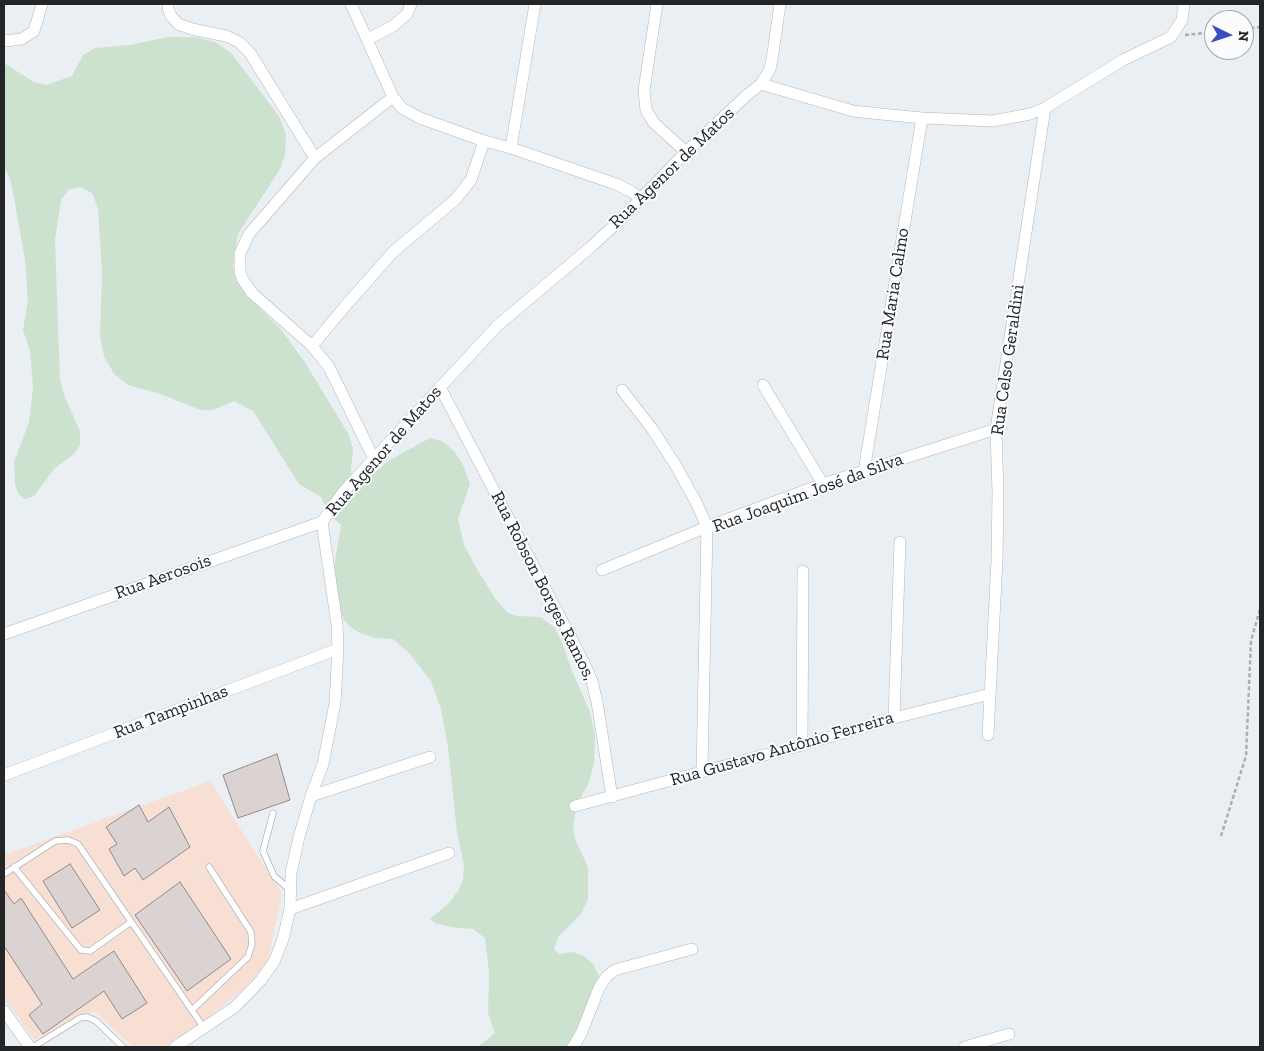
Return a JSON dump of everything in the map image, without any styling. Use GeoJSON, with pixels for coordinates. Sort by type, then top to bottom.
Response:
{"type":"FeatureCollection","features":[{"type":"Feature","properties":{"kind":"street"},"geometry":{"type":"LineString","coordinates":[[4,41],[22,39],[34,31],[42,4]]}},
{"type":"Feature","properties":{"kind":"street"},"geometry":{"type":"LineString","coordinates":[[168,4],[171,16],[178,24],[192,30],[226,36],[239,42],[250,53],[315,158]]}},
{"type":"Feature","properties":{"kind":"street"},"geometry":{"type":"LineString","coordinates":[[351,4],[393,97],[402,108],[420,118],[484,141],[511,148],[616,184],[641,199]]}},
{"type":"Feature","properties":{"kind":"street"},"geometry":{"type":"LineString","coordinates":[[368,39],[393,26],[407,14],[411,4]]}},
{"type":"Feature","properties":{"kind":"street"},"geometry":{"type":"LineString","coordinates":[[511,148],[535,4]]}},
{"type":"Feature","properties":{"kind":"street"},"geometry":{"type":"LineString","coordinates":[[657,4],[644,90],[646,110],[654,123],[686,152]]}},
{"type":"Feature","properties":{"kind":"street","name":"Rua Agenor de Matos"},"geometry":{"type":"LineString","coordinates":[[175,1047],[235,1007],[261,980],[274,962],[284,939],[290,909],[291,873],[311,796],[323,764],[335,703],[338,649],[337,625],[322,522],[344,491],[497,326],[592,246],[686,152],[760,84],[770,69],[780,4]]}},
{"type":"Feature","properties":{"kind":"street"},"geometry":{"type":"LineString","coordinates":[[760,84],[853,111],[922,118],[992,121],[1030,114],[1045,108],[1123,60],[1171,37],[1182,20],[1184,4]]}},
{"type":"Feature","properties":{"kind":"street"},"geometry":{"type":"LineString","coordinates":[[374,459],[329,367],[312,346],[252,293],[240,272],[240,253],[249,234],[315,158],[393,97]]}},
{"type":"Feature","properties":{"kind":"street","name":"Rua Celso Geraldini"},"geometry":{"type":"LineString","coordinates":[[988,735],[998,504],[996,429],[1045,108]]}},
{"type":"Feature","properties":{"kind":"street","name":"Rua Maria Calmo"},"geometry":{"type":"LineString","coordinates":[[864,471],[922,118]]}},
{"type":"Feature","properties":{"kind":"street"},"geometry":{"type":"LineString","coordinates":[[312,346],[394,251],[455,200],[471,180],[484,141]]}},
{"type":"Feature","properties":{"kind":"street"},"geometry":{"type":"LineString","coordinates":[[763,385],[823,484]]}},
{"type":"Feature","properties":{"kind":"street","name":"Rua Robson Borges Ramos,"},"geometry":{"type":"LineString","coordinates":[[440,387],[589,675],[597,702],[612,797]]}},
{"type":"Feature","properties":{"kind":"street"},"geometry":{"type":"LineString","coordinates":[[602,570],[707,528],[697,504],[676,466],[653,430],[622,390]]}},
{"type":"Feature","properties":{"kind":"street","name":"Rua Joaquim José da Silva"},"geometry":{"type":"LineString","coordinates":[[702,771],[707,528],[823,484],[996,429]]}},
{"type":"Feature","properties":{"kind":"street","name":"Rua Aerosois"},"geometry":{"type":"LineString","coordinates":[[4,634],[322,522]]}},
{"type":"Feature","properties":{"kind":"street"},"geometry":{"type":"LineString","coordinates":[[894,718],[900,542]]}},
{"type":"Feature","properties":{"kind":"street"},"geometry":{"type":"LineString","coordinates":[[802,745],[803,571]]}},
{"type":"Feature","properties":{"kind":"street","name":"Rua Tampinhas"},"geometry":{"type":"LineString","coordinates":[[4,775],[338,649]]}},
{"type":"Feature","properties":{"kind":"street","name":"Rua Gustavo Antônio Ferreira"},"geometry":{"type":"LineString","coordinates":[[575,806],[802,745],[894,718],[990,694]]}},
{"type":"Feature","properties":{"kind":"street"},"geometry":{"type":"LineString","coordinates":[[311,796],[430,757]]}},
{"type":"Feature","properties":{"kind":"street"},"geometry":{"type":"LineString","coordinates":[[290,909],[449,853]]}},
{"type":"Feature","properties":{"kind":"street"},"geometry":{"type":"LineString","coordinates":[[573,1047],[599,988],[606,977],[615,970],[692,949]]}},
{"type":"Feature","properties":{"kind":"street"},"geometry":{"type":"LineString","coordinates":[[4,1010],[31,1047]]}},
{"type":"Feature","properties":{"kind":"street"},"geometry":{"type":"LineString","coordinates":[[965,1047],[1009,1034]]}},
{"type":"Feature","properties":{"kind":"lane"},"geometry":{"type":"LineString","coordinates":[[273,813],[263,851],[274,876],[290,891]]}},
{"type":"Feature","properties":{"kind":"lane"},"geometry":{"type":"LineString","coordinates":[[4,874],[55,840],[68,840],[78,844],[204,1028]]}},
{"type":"Feature","properties":{"kind":"lane"},"geometry":{"type":"LineString","coordinates":[[192,1010],[248,957],[252,944],[251,932],[209,867]]}},
{"type":"Feature","properties":{"kind":"lane"},"geometry":{"type":"LineString","coordinates":[[14,868],[82,950],[90,951],[131,922]]}},
{"type":"Feature","properties":{"kind":"lane"},"geometry":{"type":"LineString","coordinates":[[31,1047],[80,1018],[87,1017],[96,1021],[124,1047]]}},
{"type":"Feature","properties":{"kind":"path"},"geometry":{"type":"LineString","coordinates":[[1171,37],[1204,33]]}},
{"type":"Feature","properties":{"kind":"path"},"geometry":{"type":"LineString","coordinates":[[1221,836],[1246,756],[1251,641],[1260,609]]}},
{"type":"Feature","properties":{"kind":"shaded area"},"geometry":{"type":"Polygon","coordinates":[[[210,781],[282,894],[267,963],[241,991],[206,1020],[163,1047],[133,1047],[94,1011],[35,1040],[4,998],[4,855],[210,781]]]}},
{"type":"Feature","properties":{"kind":"green space"},"geometry":{"type":"Polygon","coordinates":[[[168,37],[195,37],[215,42],[231,53],[279,116],[286,135],[285,155],[280,169],[238,234],[233,267],[239,283],[252,301],[280,328],[304,361],[348,433],[353,448],[351,472],[353,478],[359,480],[368,478],[388,461],[430,438],[442,441],[455,452],[464,467],[470,484],[458,519],[464,545],[496,600],[508,613],[517,616],[541,617],[555,628],[590,712],[595,736],[594,764],[589,782],[577,805],[573,825],[575,839],[588,867],[588,899],[581,914],[558,937],[554,949],[559,954],[573,952],[584,956],[593,964],[600,978],[568,1047],[478,1047],[495,1033],[488,1013],[489,973],[485,938],[473,929],[451,927],[435,923],[430,919],[449,903],[458,891],[463,880],[464,865],[457,832],[448,747],[441,709],[431,681],[409,653],[393,639],[375,638],[360,633],[350,627],[344,620],[335,596],[332,580],[341,525],[328,513],[321,497],[299,484],[253,411],[234,401],[213,410],[201,410],[160,394],[128,385],[114,374],[104,356],[100,336],[102,273],[98,208],[92,193],[81,187],[69,189],[61,200],[55,240],[60,380],[64,395],[80,431],[80,444],[75,453],[54,469],[34,496],[25,499],[19,495],[15,485],[14,462],[29,422],[33,388],[30,351],[23,330],[28,301],[25,259],[11,182],[4,166],[4,63],[34,82],[46,85],[72,76],[83,55],[95,48],[130,45],[168,37]]]}},
{"type":"Feature","properties":{"kind":"building"},"geometry":{"type":"Polygon","coordinates":[[[277,754],[290,800],[238,818],[223,775],[277,754]]]}},
{"type":"Feature","properties":{"kind":"building"},"geometry":{"type":"Polygon","coordinates":[[[139,805],[148,822],[169,807],[190,847],[143,880],[135,868],[124,876],[109,849],[117,844],[106,827],[139,805]]]}},
{"type":"Feature","properties":{"kind":"building"},"geometry":{"type":"Polygon","coordinates":[[[70,864],[100,910],[72,928],[43,881],[70,864]]]}},
{"type":"Feature","properties":{"kind":"building"},"geometry":{"type":"Polygon","coordinates":[[[180,882],[231,959],[187,991],[135,915],[180,882]]]}},
{"type":"Feature","properties":{"kind":"building"},"geometry":{"type":"Polygon","coordinates":[[[4,890],[14,904],[21,898],[73,979],[114,951],[147,1003],[122,1019],[104,991],[43,1034],[29,1015],[42,1004],[4,946],[4,890]]]}}]}
